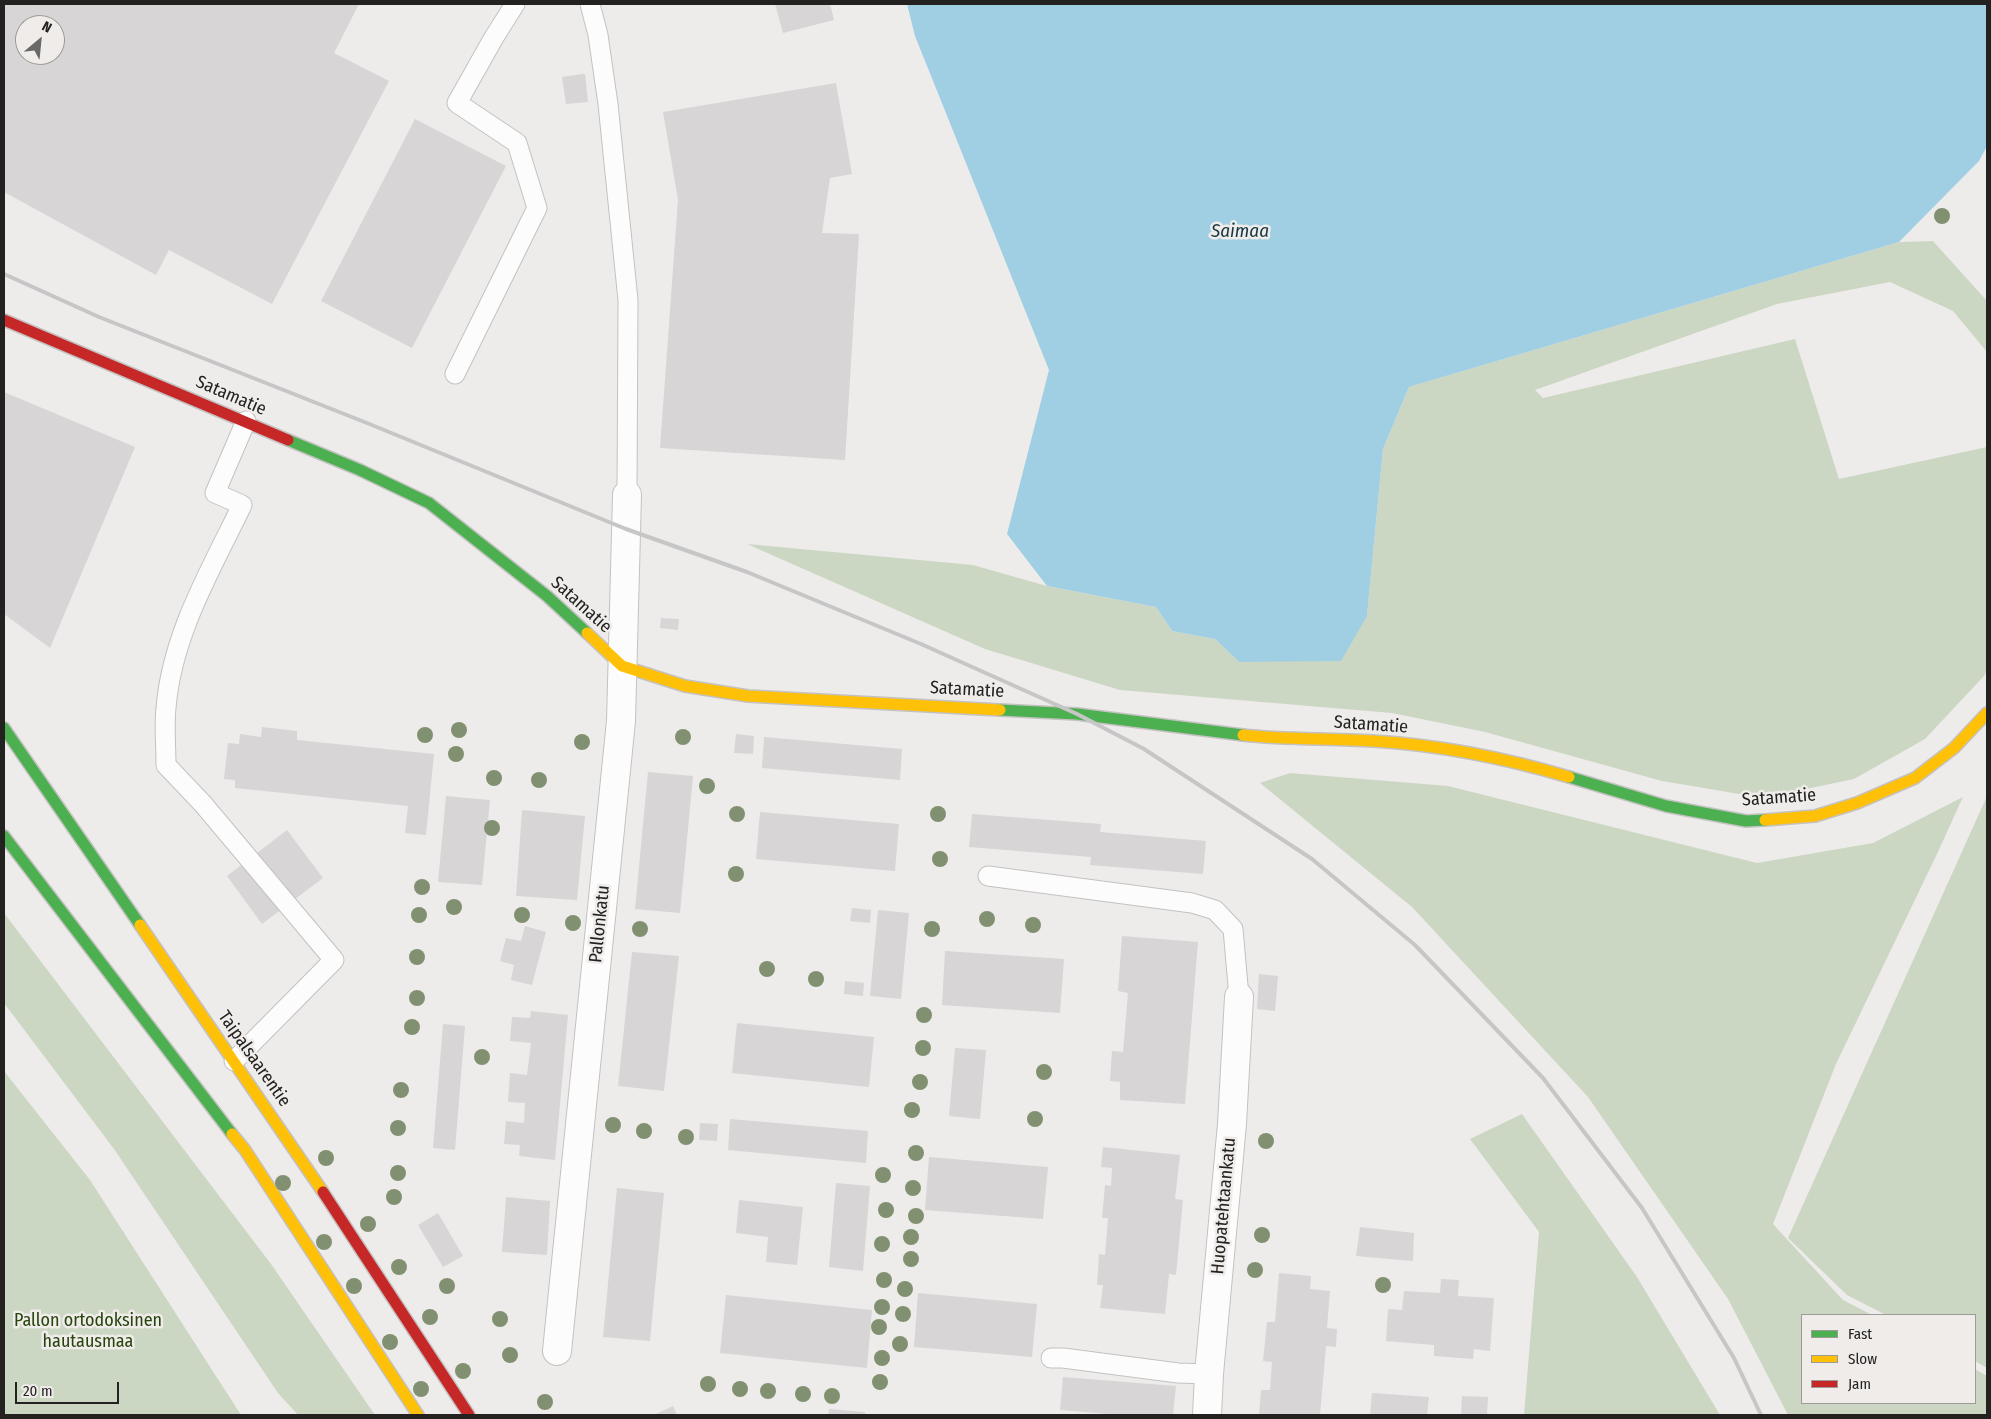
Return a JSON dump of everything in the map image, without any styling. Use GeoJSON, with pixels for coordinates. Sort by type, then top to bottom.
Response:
{"type":"FeatureCollection","features":[{"type":"Feature","properties":{"kind":"street","name":"Satamatie"},"geometry":{"type":"LineString","coordinates":[[4,320],[360,470],[429,503],[547,596],[622,666],[685,686],[748,696],[1077,714],[1262,737],[1375,741],[1463,751],[1534,767],[1666,806],[1746,821],[1815,816],[1857,803],[1915,778],[1954,748],[1987,713]]}},
{"type":"Feature","properties":{"kind":"street","name":"Pallonkatu"},"geometry":{"type":"LineString","coordinates":[[556,1351],[619,740],[627,495]]}},
{"type":"Feature","properties":{"kind":"street","name":"Taipalsaarentie"},"geometry":{"type":"LineString","coordinates":[[4,728],[286,1136],[469,1415]]}},
{"type":"Feature","properties":{"kind":"street"},"geometry":{"type":"LineString","coordinates":[[4,836],[245,1150],[418,1415]]}},
{"type":"Feature","properties":{"kind":"street","name":"Huopatehtaankatu"},"geometry":{"type":"LineString","coordinates":[[1207,1415],[1209,1374],[1232,1124],[1239,997]]}},
{"type":"Feature","properties":{"kind":"lane"},"geometry":{"type":"LineString","coordinates":[[455,374],[537,208],[517,143],[457,103],[493,39],[516,4]]}},
{"type":"Feature","properties":{"kind":"lane"},"geometry":{"type":"LineString","coordinates":[[590,4],[598,35],[608,104],[628,300],[627,495]]}},
{"type":"Feature","properties":{"kind":"lane"},"geometry":{"type":"LineString","coordinates":[[234,1061],[334,960],[213,815],[166,765],[166,708],[175,656],[186,622],[242,505],[215,493],[246,421]]}},
{"type":"Feature","properties":{"kind":"lane"},"geometry":{"type":"LineString","coordinates":[[988,876],[1192,903],[1215,910],[1233,929],[1239,997]]}},
{"type":"Feature","properties":{"kind":"lane"},"geometry":{"type":"LineString","coordinates":[[1051,1358],[1178,1373],[1209,1374]]}},
{"type":"Feature","properties":{"kind":"green space"},"geometry":{"type":"Polygon","coordinates":[[[1933,241],[1987,301],[1987,352],[1953,311],[1890,282],[1777,304],[1535,390],[1543,398],[1795,339],[1839,479],[1987,447],[1987,670],[1984,676],[1925,739],[1854,779],[1763,798],[1662,781],[1485,732],[1392,713],[1120,690],[985,649],[747,544],[973,565],[1047,586],[1156,607],[1172,631],[1215,639],[1239,662],[1367,616],[1383,449],[1409,387],[1899,242],[1933,241]]]}},
{"type":"Feature","properties":{"kind":"green space"},"geometry":{"type":"Polygon","coordinates":[[[1290,773],[1448,786],[1757,863],[1873,843],[1963,797],[1836,1064],[1773,1224],[1843,1300],[1870,1314],[1801,1314],[1801,1404],[1976,1404],[1976,1370],[1987,1376],[1987,1415],[1788,1415],[1728,1299],[1588,1097],[1412,907],[1260,783],[1290,773]]]}},
{"type":"Feature","properties":{"kind":"green space"},"geometry":{"type":"Polygon","coordinates":[[[1987,796],[1987,1368],[1976,1362],[1976,1314],[1884,1314],[1847,1295],[1788,1238],[1987,796]]]}},
{"type":"Feature","properties":{"kind":"green space"},"geometry":{"type":"Polygon","coordinates":[[[4,913],[271,1264],[375,1415],[298,1415],[278,1393],[114,1149],[4,1003],[4,913]]]}},
{"type":"Feature","properties":{"kind":"green space","name":"Pallon ortodoksinen hautausmaa"},"geometry":{"type":"Polygon","coordinates":[[[4,1071],[90,1180],[241,1415],[4,1415],[4,1071]]]}},
{"type":"Feature","properties":{"kind":"green space"},"geometry":{"type":"Polygon","coordinates":[[[1522,1114],[1637,1277],[1720,1415],[1524,1415],[1539,1232],[1470,1139],[1522,1114]]]}},
{"type":"Feature","properties":{"kind":"water","name":"Saimaa"},"geometry":{"type":"Polygon","coordinates":[[[907,4],[1987,4],[1987,146],[1979,161],[1899,242],[1409,387],[1383,449],[1367,616],[1341,661],[1239,662],[1215,639],[1172,631],[1156,607],[1047,586],[1007,534],[1049,370],[915,36],[907,4]]]}},
{"type":"Feature","properties":{"kind":"building"},"geometry":{"type":"Polygon","coordinates":[[[4,4],[359,4],[334,53],[389,81],[272,304],[169,250],[156,275],[4,192],[4,4]]]}},
{"type":"Feature","properties":{"kind":"building"},"geometry":{"type":"Polygon","coordinates":[[[775,4],[830,4],[834,20],[783,33],[775,4]]]}},
{"type":"Feature","properties":{"kind":"building"},"geometry":{"type":"Polygon","coordinates":[[[585,74],[588,102],[566,104],[562,77],[585,74]]]}},
{"type":"Feature","properties":{"kind":"building"},"geometry":{"type":"Polygon","coordinates":[[[836,83],[852,174],[830,178],[822,233],[859,234],[845,460],[660,448],[678,200],[663,112],[836,83]]]}},
{"type":"Feature","properties":{"kind":"building"},"geometry":{"type":"Polygon","coordinates":[[[415,119],[506,166],[412,348],[321,301],[415,119]]]}},
{"type":"Feature","properties":{"kind":"building"},"geometry":{"type":"Polygon","coordinates":[[[4,392],[135,447],[50,648],[4,614],[4,392]]]}},
{"type":"Feature","properties":{"kind":"building"},"geometry":{"type":"Polygon","coordinates":[[[661,618],[679,619],[678,630],[660,628],[661,618]]]}},
{"type":"Feature","properties":{"kind":"building"},"geometry":{"type":"Polygon","coordinates":[[[262,727],[297,731],[297,740],[434,754],[426,835],[405,833],[408,806],[235,788],[235,780],[224,779],[228,743],[239,744],[240,734],[261,737],[262,727]]]}},
{"type":"Feature","properties":{"kind":"building"},"geometry":{"type":"Polygon","coordinates":[[[736,734],[754,736],[753,754],[734,753],[736,734]]]}},
{"type":"Feature","properties":{"kind":"building"},"geometry":{"type":"Polygon","coordinates":[[[764,737],[902,749],[900,780],[762,768],[764,737]]]}},
{"type":"Feature","properties":{"kind":"building"},"geometry":{"type":"Polygon","coordinates":[[[648,772],[693,776],[680,913],[635,909],[648,772]]]}},
{"type":"Feature","properties":{"kind":"building"},"geometry":{"type":"Polygon","coordinates":[[[446,796],[490,800],[482,885],[438,882],[446,796]]]}},
{"type":"Feature","properties":{"kind":"building"},"geometry":{"type":"Polygon","coordinates":[[[522,810],[585,816],[577,900],[516,896],[522,810]]]}},
{"type":"Feature","properties":{"kind":"building"},"geometry":{"type":"Polygon","coordinates":[[[760,812],[899,824],[895,871],[756,859],[760,812]]]}},
{"type":"Feature","properties":{"kind":"building"},"geometry":{"type":"Polygon","coordinates":[[[972,814],[1101,824],[1100,832],[1206,841],[1203,874],[1090,865],[1091,857],[969,847],[972,814]]]}},
{"type":"Feature","properties":{"kind":"building"},"geometry":{"type":"Polygon","coordinates":[[[287,830],[323,878],[262,924],[227,876],[287,830]]]}},
{"type":"Feature","properties":{"kind":"building"},"geometry":{"type":"Polygon","coordinates":[[[852,908],[871,910],[870,923],[850,921],[852,908]]]}},
{"type":"Feature","properties":{"kind":"building"},"geometry":{"type":"Polygon","coordinates":[[[878,910],[909,913],[901,999],[870,996],[878,910]]]}},
{"type":"Feature","properties":{"kind":"building"},"geometry":{"type":"Polygon","coordinates":[[[525,926],[546,932],[532,985],[511,980],[514,965],[500,961],[506,938],[521,941],[525,926]]]}},
{"type":"Feature","properties":{"kind":"building"},"geometry":{"type":"Polygon","coordinates":[[[1122,936],[1198,942],[1185,1104],[1120,1100],[1120,1082],[1110,1081],[1112,1051],[1123,1052],[1128,993],[1118,991],[1122,936]]]}},
{"type":"Feature","properties":{"kind":"building"},"geometry":{"type":"Polygon","coordinates":[[[945,951],[1064,959],[1060,1013],[942,1005],[945,951]]]}},
{"type":"Feature","properties":{"kind":"building"},"geometry":{"type":"Polygon","coordinates":[[[632,952],[679,956],[664,1091],[618,1086],[632,952]]]}},
{"type":"Feature","properties":{"kind":"building"},"geometry":{"type":"Polygon","coordinates":[[[1259,974],[1278,976],[1275,1011],[1257,1009],[1259,974]]]}},
{"type":"Feature","properties":{"kind":"building"},"geometry":{"type":"Polygon","coordinates":[[[845,981],[864,983],[863,996],[844,994],[845,981]]]}},
{"type":"Feature","properties":{"kind":"building"},"geometry":{"type":"Polygon","coordinates":[[[531,1011],[568,1015],[555,1160],[519,1156],[520,1145],[504,1144],[506,1121],[524,1123],[525,1103],[508,1102],[510,1073],[527,1075],[531,1043],[510,1041],[512,1017],[530,1018],[531,1011]]]}},
{"type":"Feature","properties":{"kind":"building"},"geometry":{"type":"Polygon","coordinates":[[[737,1023],[874,1037],[869,1087],[732,1073],[737,1023]]]}},
{"type":"Feature","properties":{"kind":"building"},"geometry":{"type":"Polygon","coordinates":[[[443,1024],[465,1026],[455,1150],[433,1148],[443,1024]]]}},
{"type":"Feature","properties":{"kind":"building"},"geometry":{"type":"Polygon","coordinates":[[[955,1048],[986,1050],[980,1119],[949,1116],[955,1048]]]}},
{"type":"Feature","properties":{"kind":"building"},"geometry":{"type":"Polygon","coordinates":[[[730,1119],[868,1131],[866,1163],[728,1150],[730,1119]]]}},
{"type":"Feature","properties":{"kind":"building"},"geometry":{"type":"Polygon","coordinates":[[[700,1123],[718,1124],[717,1141],[699,1140],[700,1123]]]}},
{"type":"Feature","properties":{"kind":"building"},"geometry":{"type":"Polygon","coordinates":[[[1103,1147],[1180,1155],[1175,1199],[1183,1200],[1176,1275],[1169,1274],[1165,1314],[1100,1308],[1103,1285],[1097,1285],[1099,1254],[1105,1255],[1108,1218],[1102,1218],[1105,1185],[1111,1186],[1112,1168],[1101,1167],[1103,1147]]]}},
{"type":"Feature","properties":{"kind":"building"},"geometry":{"type":"Polygon","coordinates":[[[929,1157],[1048,1167],[1043,1219],[925,1210],[929,1157]]]}},
{"type":"Feature","properties":{"kind":"building"},"geometry":{"type":"Polygon","coordinates":[[[836,1183],[870,1186],[863,1271],[829,1267],[836,1183]]]}},
{"type":"Feature","properties":{"kind":"building"},"geometry":{"type":"Polygon","coordinates":[[[617,1188],[664,1193],[650,1341],[603,1337],[617,1188]]]}},
{"type":"Feature","properties":{"kind":"building"},"geometry":{"type":"Polygon","coordinates":[[[506,1197],[550,1201],[547,1255],[502,1252],[506,1197]]]}},
{"type":"Feature","properties":{"kind":"building"},"geometry":{"type":"Polygon","coordinates":[[[739,1200],[803,1207],[797,1265],[766,1262],[768,1237],[736,1233],[739,1200]]]}},
{"type":"Feature","properties":{"kind":"building"},"geometry":{"type":"Polygon","coordinates":[[[438,1213],[463,1256],[443,1267],[418,1225],[438,1213]]]}},
{"type":"Feature","properties":{"kind":"building"},"geometry":{"type":"Polygon","coordinates":[[[1360,1227],[1414,1233],[1413,1261],[1356,1256],[1360,1227]]]}},
{"type":"Feature","properties":{"kind":"building"},"geometry":{"type":"Polygon","coordinates":[[[1279,1273],[1311,1276],[1310,1289],[1330,1291],[1327,1328],[1337,1329],[1336,1347],[1326,1346],[1320,1415],[1259,1415],[1261,1390],[1270,1390],[1272,1362],[1263,1361],[1267,1322],[1275,1322],[1279,1273]]]}},
{"type":"Feature","properties":{"kind":"building"},"geometry":{"type":"Polygon","coordinates":[[[1441,1279],[1459,1280],[1458,1296],[1494,1298],[1490,1351],[1474,1349],[1473,1359],[1434,1356],[1434,1345],[1386,1341],[1388,1309],[1402,1310],[1404,1291],[1440,1293],[1441,1279]]]}},
{"type":"Feature","properties":{"kind":"building"},"geometry":{"type":"Polygon","coordinates":[[[918,1293],[1037,1304],[1032,1357],[914,1347],[918,1293]]]}},
{"type":"Feature","properties":{"kind":"building"},"geometry":{"type":"Polygon","coordinates":[[[726,1295],[872,1310],[867,1368],[720,1353],[726,1295]]]}},
{"type":"Feature","properties":{"kind":"building"},"geometry":{"type":"Polygon","coordinates":[[[1063,1377],[1176,1386],[1173,1415],[1121,1415],[1060,1410],[1063,1377]]]}},
{"type":"Feature","properties":{"kind":"building"},"geometry":{"type":"Polygon","coordinates":[[[1372,1393],[1429,1397],[1427,1415],[1370,1415],[1372,1393]]]}},
{"type":"Feature","properties":{"kind":"building"},"geometry":{"type":"Polygon","coordinates":[[[1462,1396],[1488,1397],[1487,1415],[1461,1415],[1462,1396]]]}},
{"type":"Feature","properties":{"kind":"building"},"geometry":{"type":"Polygon","coordinates":[[[673,1406],[677,1415],[654,1415],[673,1406]]]}},
{"type":"Feature","properties":{"kind":"building"},"geometry":{"type":"Polygon","coordinates":[[[829,1409],[865,1412],[865,1415],[828,1415],[829,1409]]]}},
{"type":"Feature","properties":{"kind":"railway"},"geometry":{"type":"LineString","coordinates":[[4,274],[99,317],[367,423],[626,529],[747,572],[921,644],[1077,714],[1144,749],[1312,859],[1415,945],[1543,1078],[1642,1208],[1734,1358],[1761,1415]]}},
{"type":"Feature","properties":{"kind":"traffic: fast"},"geometry":{"type":"LineString","coordinates":[[288,440],[360,470],[429,503],[547,596],[587,633]]}},
{"type":"Feature","properties":{"kind":"traffic: fast"},"geometry":{"type":"LineString","coordinates":[[1000,710],[1077,714],[1243,735]]}},
{"type":"Feature","properties":{"kind":"traffic: fast"},"geometry":{"type":"LineString","coordinates":[[4,728],[140,925]]}},
{"type":"Feature","properties":{"kind":"traffic: fast"},"geometry":{"type":"LineString","coordinates":[[1569,777],[1666,806],[1746,821],[1765,820]]}},
{"type":"Feature","properties":{"kind":"traffic: fast"},"geometry":{"type":"LineString","coordinates":[[4,836],[232,1134]]}},
{"type":"Feature","properties":{"kind":"traffic: slow"},"geometry":{"type":"LineString","coordinates":[[587,633],[622,666],[685,686],[748,696],[1000,710]]}},
{"type":"Feature","properties":{"kind":"traffic: slow"},"geometry":{"type":"LineString","coordinates":[[1765,820],[1815,816],[1857,803],[1915,778],[1954,748],[1987,713]]}},
{"type":"Feature","properties":{"kind":"traffic: slow"},"geometry":{"type":"LineString","coordinates":[[1243,735],[1275,738],[1373,741],[1448,749],[1497,758],[1569,777]]}},
{"type":"Feature","properties":{"kind":"traffic: slow"},"geometry":{"type":"LineString","coordinates":[[140,925],[323,1192]]}},
{"type":"Feature","properties":{"kind":"traffic: slow"},"geometry":{"type":"LineString","coordinates":[[232,1134],[245,1150],[418,1415]]}},
{"type":"Feature","properties":{"kind":"traffic: jam"},"geometry":{"type":"LineString","coordinates":[[4,320],[288,440]]}},
{"type":"Feature","properties":{"kind":"traffic: jam"},"geometry":{"type":"LineString","coordinates":[[323,1192],[469,1415]]}}]}
